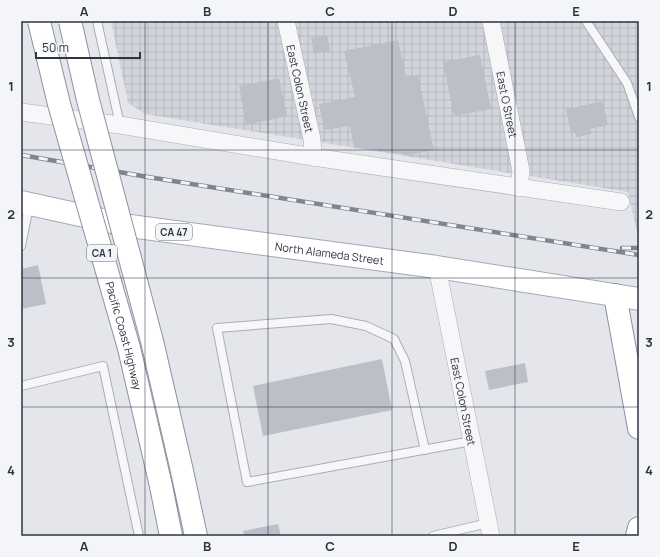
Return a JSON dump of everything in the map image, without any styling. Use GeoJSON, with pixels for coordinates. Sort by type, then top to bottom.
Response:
{"type":"FeatureCollection","features":[{"type":"Feature","properties":{"kind":"main road","name":"Pacific Coast Highway"},"geometry":{"type":"LineString","coordinates":[[38,21],[59,104],[129,348],[171,536]]}},
{"type":"Feature","properties":{"kind":"main road","name":"CA 1"},"geometry":{"type":"LineString","coordinates":[[70,21],[88,100],[152,341],[196,536]]}},
{"type":"Feature","properties":{"kind":"main road","name":"North Alameda Street"},"geometry":{"type":"LineString","coordinates":[[25,203],[130,226],[437,267],[639,299]]}},
{"type":"Feature","properties":{"kind":"main road"},"geometry":{"type":"LineString","coordinates":[[615,294],[639,428]]}},
{"type":"Feature","properties":{"kind":"main road"},"geometry":{"type":"LineString","coordinates":[[637,536],[639,528]]}},
{"type":"Feature","properties":{"kind":"street","name":"East Colon Street"},"geometry":{"type":"LineString","coordinates":[[286,21],[312,139],[313,157]]}},
{"type":"Feature","properties":{"kind":"street","name":"East O Street"},"geometry":{"type":"LineString","coordinates":[[490,21],[521,171],[519,188]]}},
{"type":"Feature","properties":{"kind":"street"},"geometry":{"type":"LineString","coordinates":[[21,112],[120,125],[313,157],[621,202]]}},
{"type":"Feature","properties":{"kind":"street","name":"East Colon Street"},"geometry":{"type":"LineString","coordinates":[[437,267],[490,530]]}},
{"type":"Feature","properties":{"kind":"lane"},"geometry":{"type":"LineString","coordinates":[[97,21],[120,125]]}},
{"type":"Feature","properties":{"kind":"lane"},"geometry":{"type":"LineString","coordinates":[[586,21],[627,83],[639,117]]}},
{"type":"Feature","properties":{"kind":"lane"},"geometry":{"type":"LineString","coordinates":[[21,246],[25,203]]}},
{"type":"Feature","properties":{"kind":"lane"},"geometry":{"type":"LineString","coordinates":[[425,450],[405,361],[394,339],[366,326],[331,319],[217,328],[247,482],[425,450],[472,441]]}},
{"type":"Feature","properties":{"kind":"lane"},"geometry":{"type":"LineString","coordinates":[[21,386],[103,366],[138,536]]}},
{"type":"Feature","properties":{"kind":"lane"},"geometry":{"type":"LineString","coordinates":[[433,536],[490,530]]}},
{"type":"Feature","properties":{"kind":"shaded area"},"geometry":{"type":"Polygon","coordinates":[[[111,21],[639,21],[639,233],[637,232],[628,192],[145,114],[128,103],[111,21]]]}},
{"type":"Feature","properties":{"kind":"building"},"geometry":{"type":"Polygon","coordinates":[[[327,35],[330,51],[314,54],[311,38],[327,35]]]}},
{"type":"Feature","properties":{"kind":"building"},"geometry":{"type":"Polygon","coordinates":[[[398,40],[406,77],[418,75],[434,150],[409,155],[354,147],[350,126],[324,130],[319,104],[355,97],[344,51],[398,40]]]}},
{"type":"Feature","properties":{"kind":"building"},"geometry":{"type":"Polygon","coordinates":[[[480,55],[491,109],[454,116],[443,62],[480,55]]]}},
{"type":"Feature","properties":{"kind":"building"},"geometry":{"type":"Polygon","coordinates":[[[279,78],[287,116],[246,125],[239,86],[279,78]]]}},
{"type":"Feature","properties":{"kind":"building"},"geometry":{"type":"Polygon","coordinates":[[[603,101],[608,125],[590,129],[592,134],[576,137],[575,132],[571,133],[566,109],[603,101]]]}},
{"type":"Feature","properties":{"kind":"building"},"geometry":{"type":"Polygon","coordinates":[[[38,265],[46,304],[21,309],[21,269],[38,265]]]}},
{"type":"Feature","properties":{"kind":"building"},"geometry":{"type":"Polygon","coordinates":[[[382,359],[392,410],[263,436],[253,386],[382,359]]]}},
{"type":"Feature","properties":{"kind":"building"},"geometry":{"type":"Polygon","coordinates":[[[525,363],[528,382],[489,390],[485,371],[525,363]]]}},
{"type":"Feature","properties":{"kind":"building"},"geometry":{"type":"Polygon","coordinates":[[[278,524],[281,536],[244,536],[243,531],[278,524]]]}},
{"type":"Feature","properties":{"kind":"railway"},"geometry":{"type":"LineString","coordinates":[[21,155],[148,177],[639,255]]}},
{"type":"Feature","properties":{"kind":"railway"},"geometry":{"type":"LineString","coordinates":[[622,248],[639,248]]}}]}
